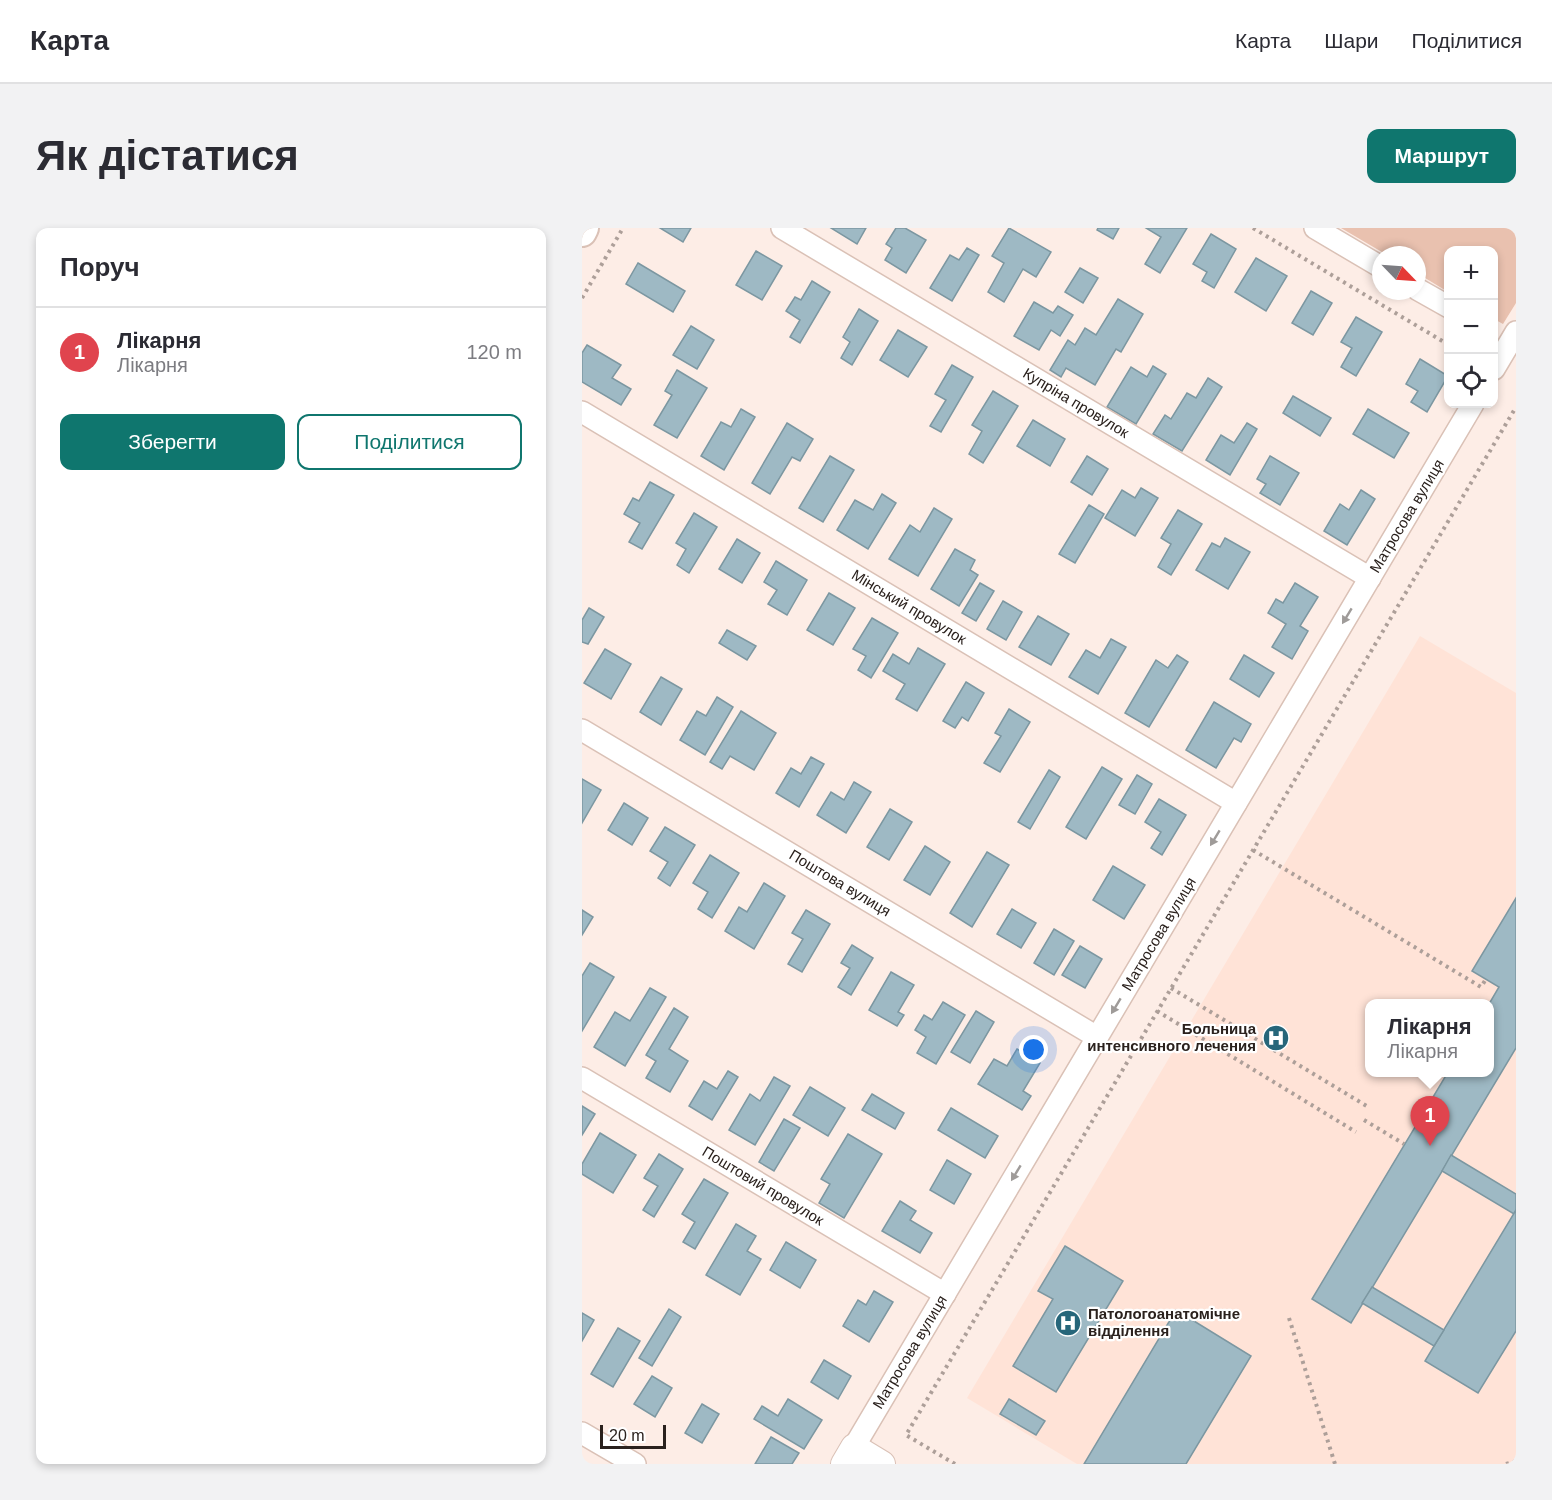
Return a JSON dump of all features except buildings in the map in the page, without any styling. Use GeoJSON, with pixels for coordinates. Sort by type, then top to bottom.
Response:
{"type":"FeatureCollection","features":[{"type":"Feature","properties":{"kind":"main road"},"geometry":{"type":"LineString","coordinates":[[582,232],[584,228]]}},
{"type":"Feature","properties":{"kind":"street","name":"Купріна провулок"},"geometry":{"type":"LineString","coordinates":[[782,228],[1370,578]]}},
{"type":"Feature","properties":{"kind":"street"},"geometry":{"type":"LineString","coordinates":[[1316,228],[1372,262]]}},
{"type":"Feature","properties":{"kind":"street"},"geometry":{"type":"LineString","coordinates":[[1426,294],[1444,304]]}},
{"type":"Feature","properties":{"kind":"street"},"geometry":{"type":"LineString","coordinates":[[1498,361],[1509,339]]}},
{"type":"Feature","properties":{"kind":"street","name":"Матросова вулиця"},"geometry":{"type":"LineString","coordinates":[[849,1455],[1471,408]]}},
{"type":"Feature","properties":{"kind":"street","name":"Мінський провулок"},"geometry":{"type":"LineString","coordinates":[[582,412],[1236,802]]}},
{"type":"Feature","properties":{"kind":"street","name":"Поштова вулиця"},"geometry":{"type":"LineString","coordinates":[[582,729],[1097,1037]]}},
{"type":"Feature","properties":{"kind":"street","name":"Поштовий провулок"},"geometry":{"type":"LineString","coordinates":[[582,1078],[945,1294]]}},
{"type":"Feature","properties":{"kind":"street"},"geometry":{"type":"LineString","coordinates":[[582,1433],[635,1464]]}},
{"type":"Feature","properties":{"kind":"street"},"geometry":{"type":"LineString","coordinates":[[849,1455],[882,1464]]}},
{"type":"Feature","properties":{"kind":"path"},"geometry":{"type":"LineString","coordinates":[[582,298],[623,228]]}},
{"type":"Feature","properties":{"kind":"path"},"geometry":{"type":"LineString","coordinates":[[1253,228],[1444,342]]}},
{"type":"Feature","properties":{"kind":"path"},"geometry":{"type":"LineString","coordinates":[[955,1464],[906,1435],[1516,407]]}},
{"type":"Feature","properties":{"kind":"path"},"geometry":{"type":"LineString","coordinates":[[1253,850],[1481,987],[1486,979]]}},
{"type":"Feature","properties":{"kind":"path"},"geometry":{"type":"LineString","coordinates":[[1171,988],[1370,1108]]}},
{"type":"Feature","properties":{"kind":"path"},"geometry":{"type":"LineString","coordinates":[[1157,1011],[1356,1132]]}},
{"type":"Feature","properties":{"kind":"path"},"geometry":{"type":"LineString","coordinates":[[1364,1120],[1404,1144]]}},
{"type":"Feature","properties":{"kind":"path"},"geometry":{"type":"LineString","coordinates":[[1289,1318],[1335,1464]]}},
{"type":"Feature","properties":{"kind":"path"},"geometry":{"type":"LineString","coordinates":[[1506,1464],[1516,1461]]}},
{"type":"Feature","properties":{"kind":"shaded area"},"geometry":{"type":"Polygon","coordinates":[[[1341,228],[1516,228],[1516,303],[1503,324],[1498,321],[1498,246],[1444,246],[1444,290],[1426,279],[1426,246],[1372,246],[1341,228]]]}},
{"type":"Feature","properties":{"kind":"shaded area","name":"Больница интенсивного лечения"},"geometry":{"type":"Polygon","coordinates":[[[1420,636],[1516,693],[1516,1464],[1077,1464],[967,1398],[1420,636]]]}},
{"type":"Feature","properties":{"kind":"place","name":"Больница интенсивного лечения"},"geometry":{"type":"Point","coordinates":[1276,1038]}},
{"type":"Feature","properties":{"kind":"place","name":"Лікарня"},"geometry":{"type":"Point","coordinates":[1430,1146]}},
{"type":"Feature","properties":{"kind":"place","name":"Патологоанатомічне відділення"},"geometry":{"type":"Point","coordinates":[1068,1323]}}]}
